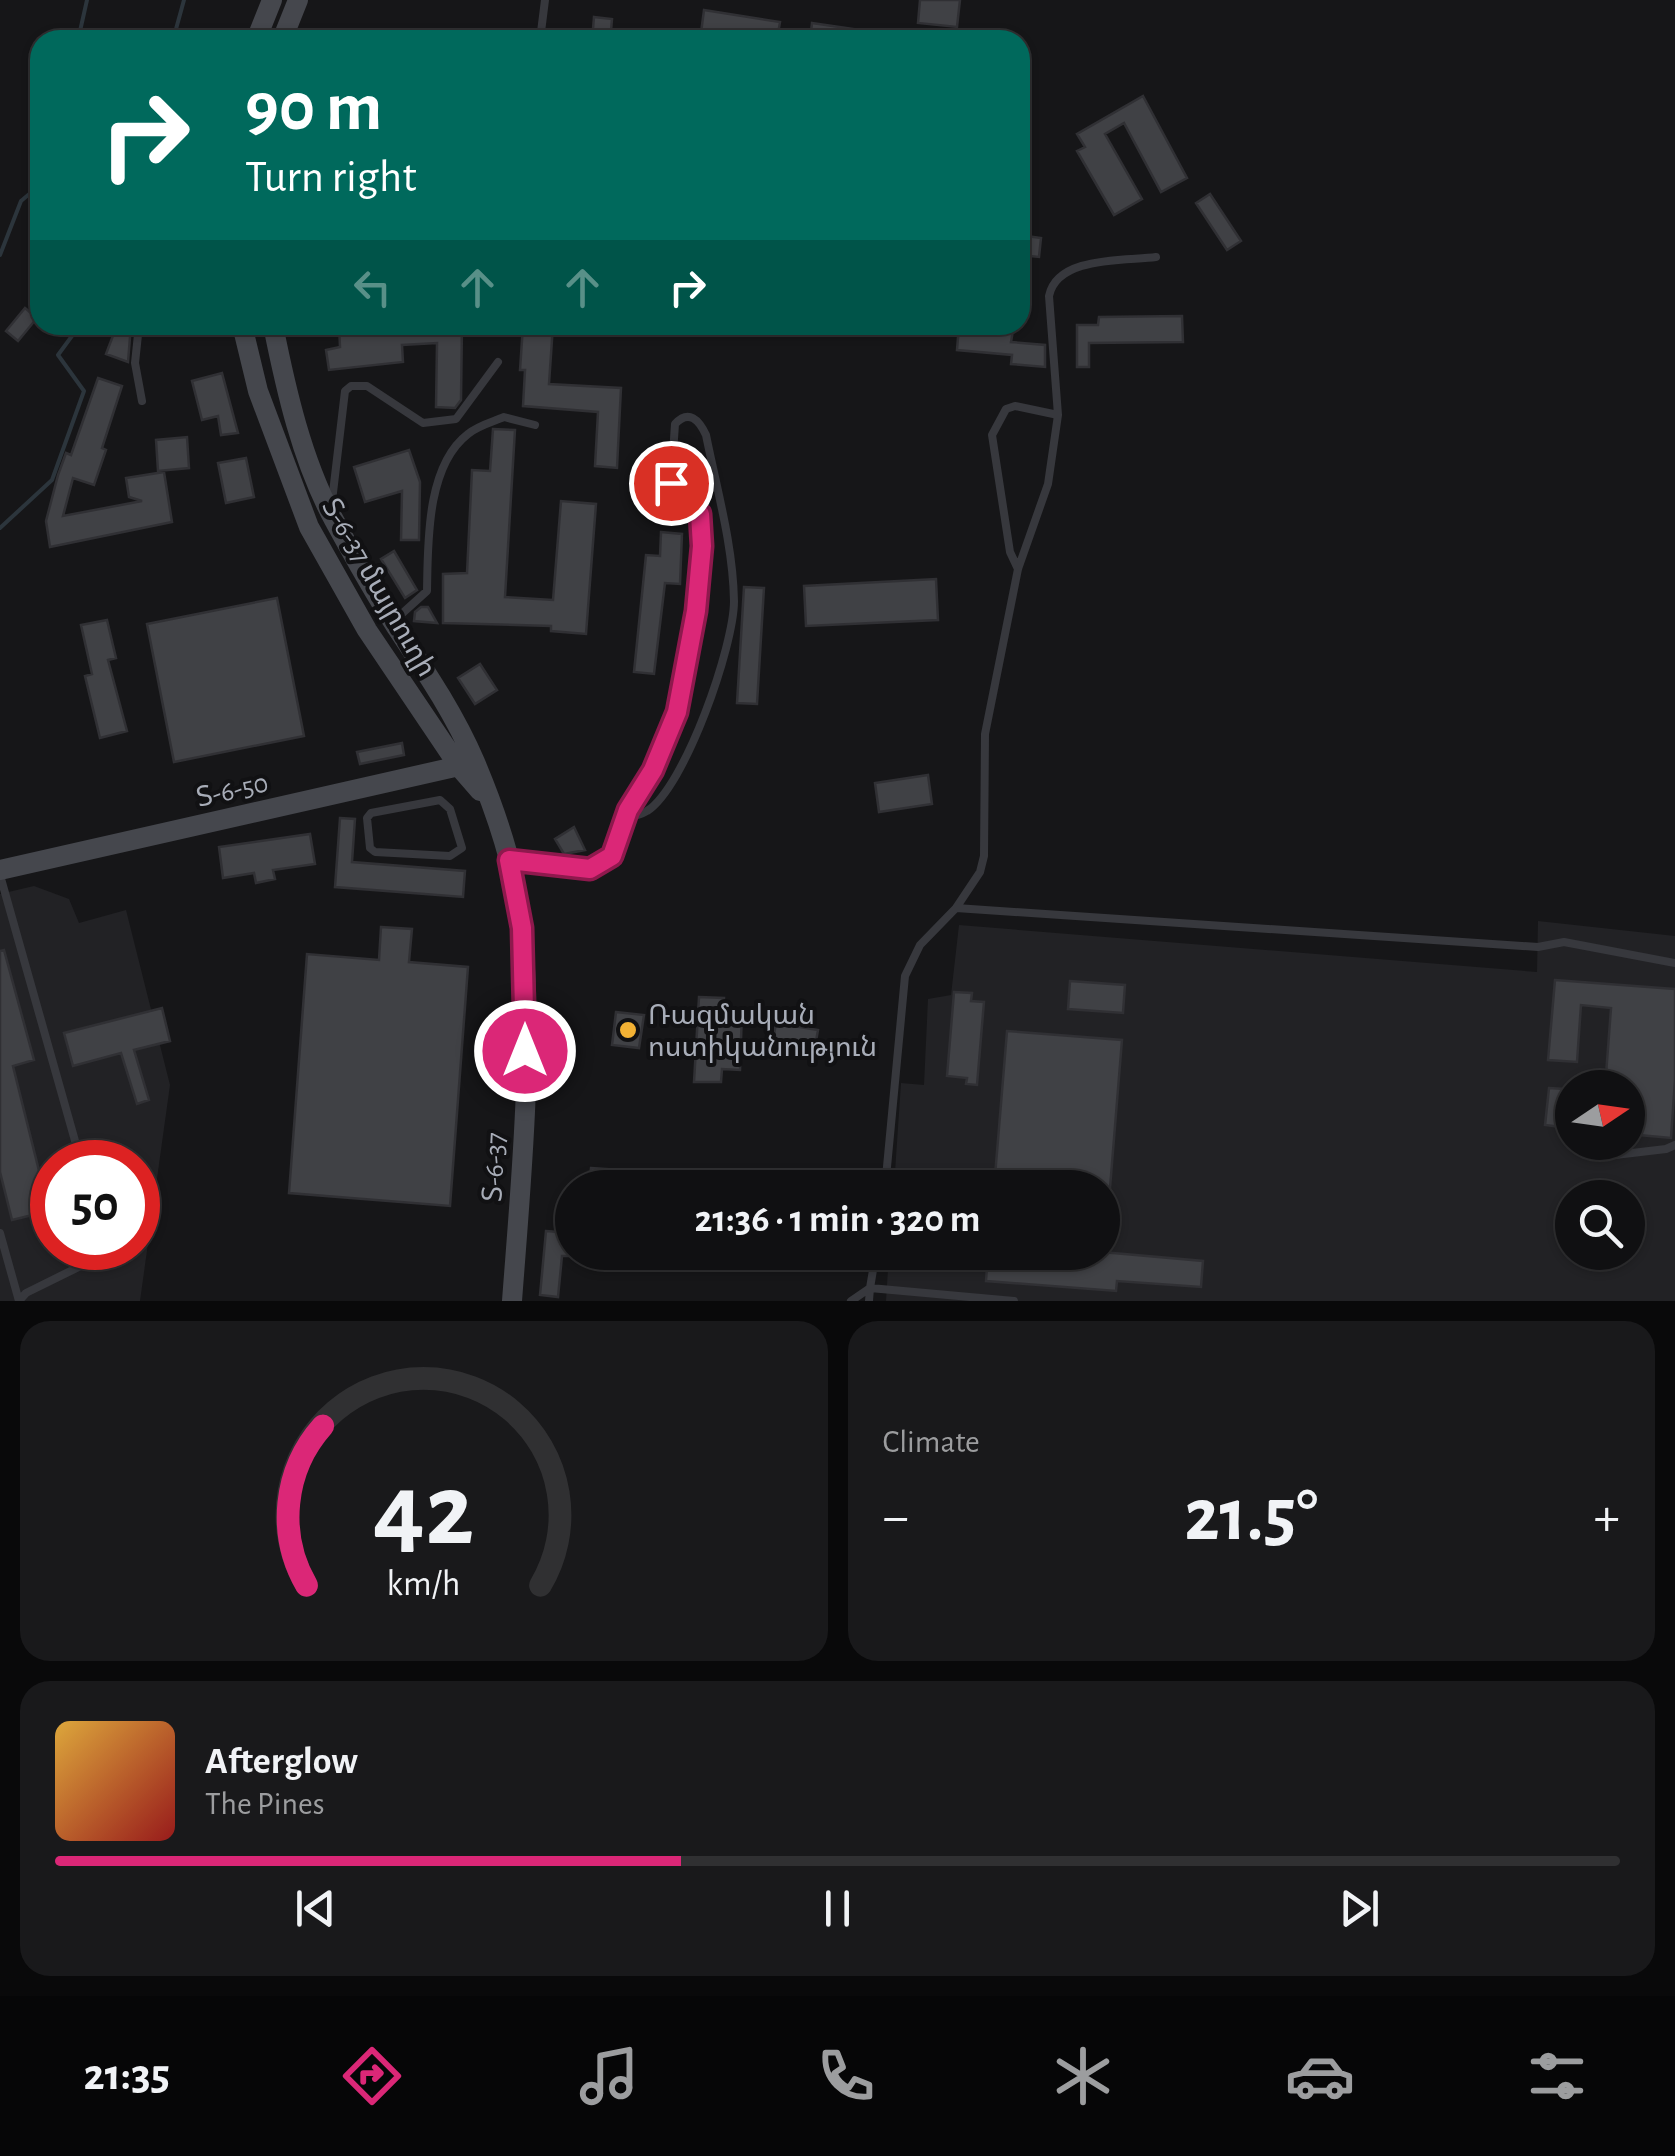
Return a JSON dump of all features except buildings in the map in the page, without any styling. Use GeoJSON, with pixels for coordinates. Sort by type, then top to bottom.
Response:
{"type":"FeatureCollection","features":[{"type":"Feature","properties":{"kind":"main road"},"geometry":{"type":"LineString","coordinates":[[260,30],[272,0]]}},
{"type":"Feature","properties":{"kind":"main road"},"geometry":{"type":"LineString","coordinates":[[286,30],[298,0]]}},
{"type":"Feature","properties":{"kind":"main road","name":"Տ-6-37 մայրուղի"},"geometry":{"type":"LineString","coordinates":[[244,335],[258,391],[309,526],[367,630],[467,765],[488,800]]}},
{"type":"Feature","properties":{"kind":"main road","name":"Տ-6-37 մայրուղի"},"geometry":{"type":"LineString","coordinates":[[274,335],[285,386],[332,515],[392,622],[430,676],[467,765]]}},
{"type":"Feature","properties":{"kind":"main road"},"geometry":{"type":"LineString","coordinates":[[309,526],[332,515]]}},
{"type":"Feature","properties":{"kind":"main road","name":"Տ-6-50"},"geometry":{"type":"LineString","coordinates":[[0,872],[467,765]]}},
{"type":"Feature","properties":{"kind":"main road","name":"Տ-6-37"},"geometry":{"type":"LineString","coordinates":[[488,800],[509,860],[522,928],[526,1018],[521,1182],[512,1301]]}},
{"type":"Feature","properties":{"kind":"lane"},"geometry":{"type":"LineString","coordinates":[[542,30],[546,0]]}},
{"type":"Feature","properties":{"kind":"lane"},"geometry":{"type":"LineString","coordinates":[[887,1170],[905,976],[920,945],[956,908],[980,872],[984,856],[984,734],[1018,569],[1048,484],[1058,416],[1049,296],[1052,283],[1066,271],[1086,265],[1156,257]]}},
{"type":"Feature","properties":{"kind":"lane"},"geometry":{"type":"LineString","coordinates":[[137,335],[135,363],[142,400]]}},
{"type":"Feature","properties":{"kind":"lane"},"geometry":{"type":"LineString","coordinates":[[332,515],[345,392],[351,386],[367,386],[424,422],[456,419],[498,362]]}},
{"type":"Feature","properties":{"kind":"lane"},"geometry":{"type":"LineString","coordinates":[[1018,569],[1010,552],[992,435],[1006,409],[1015,406],[1058,416]]}},
{"type":"Feature","properties":{"kind":"lane"},"geometry":{"type":"LineString","coordinates":[[392,622],[427,591],[429,528],[442,467],[467,434],[504,416],[534,425]]}},
{"type":"Feature","properties":{"kind":"lane"},"geometry":{"type":"LineString","coordinates":[[509,860],[590,869],[612,856],[626,818],[653,770],[677,712],[696,611],[702,519],[682,501],[671,483],[673,434],[676,424],[686,416],[697,420],[706,435],[730,553],[734,607],[721,670],[681,769],[647,811],[626,818]]}},
{"type":"Feature","properties":{"kind":"lane"},"geometry":{"type":"LineString","coordinates":[[402,779],[407,805]]}},
{"type":"Feature","properties":{"kind":"lane"},"geometry":{"type":"LineString","coordinates":[[440,800],[446,804],[462,848],[458,853],[450,856],[374,852],[370,848],[367,818],[371,813],[407,805],[440,800]]}},
{"type":"Feature","properties":{"kind":"lane"},"geometry":{"type":"LineString","coordinates":[[0,872],[75,1140]]}},
{"type":"Feature","properties":{"kind":"lane"},"geometry":{"type":"LineString","coordinates":[[956,908],[1538,947],[1564,942],[1675,963]]}},
{"type":"Feature","properties":{"kind":"lane"},"geometry":{"type":"LineString","coordinates":[[1645,1151],[1675,1145]]}},
{"type":"Feature","properties":{"kind":"lane"},"geometry":{"type":"LineString","coordinates":[[0,1233],[19,1301]]}},
{"type":"Feature","properties":{"kind":"lane"},"geometry":{"type":"LineString","coordinates":[[19,1301],[26,1293],[69,1270]]}},
{"type":"Feature","properties":{"kind":"lane"},"geometry":{"type":"LineString","coordinates":[[869,1301],[873,1270]]}},
{"type":"Feature","properties":{"kind":"lane"},"geometry":{"type":"LineString","coordinates":[[851,1301],[870,1288],[1014,1301]]}},
{"type":"Feature","properties":{"kind":"shaded area"},"geometry":{"type":"Polygon","coordinates":[[[34,886],[69,899],[79,923],[126,910],[170,1085],[160,1157],[160,1140],[30,1140],[30,1270],[144,1270],[140,1301],[0,1301],[0,894],[34,886]]]}},
{"type":"Feature","properties":{"kind":"shaded area"},"geometry":{"type":"Polygon","coordinates":[[[1538,921],[1675,936],[1675,1301],[886,1301],[888,1270],[1120,1270],[1120,1170],[895,1170],[901,1083],[924,1085],[928,999],[951,995],[959,925],[1537,972],[1538,921]]]}},
{"type":"Feature","properties":{"kind":"waterway"},"geometry":{"type":"LineString","coordinates":[[80,30],[87,0]]}},
{"type":"Feature","properties":{"kind":"waterway"},"geometry":{"type":"LineString","coordinates":[[176,30],[184,0]]}},
{"type":"Feature","properties":{"kind":"waterway"},"geometry":{"type":"LineString","coordinates":[[0,255],[21,201],[30,193]]}},
{"type":"Feature","properties":{"kind":"waterway"},"geometry":{"type":"LineString","coordinates":[[0,528],[52,480],[84,391],[58,355],[73,335]]}},
{"type":"Feature","properties":{"kind":"place","name":"Ռազմական ոստիկանություն"},"geometry":{"type":"Point","coordinates":[628,1030]}},
{"type":"Feature","properties":{"kind":"route"},"geometry":{"type":"LineString","coordinates":[[525,1051],[522,928],[509,860],[590,869],[601,864],[612,856],[628,810],[653,770],[677,712],[696,611],[702,546],[700,514],[682,501],[671,483]]}}]}
